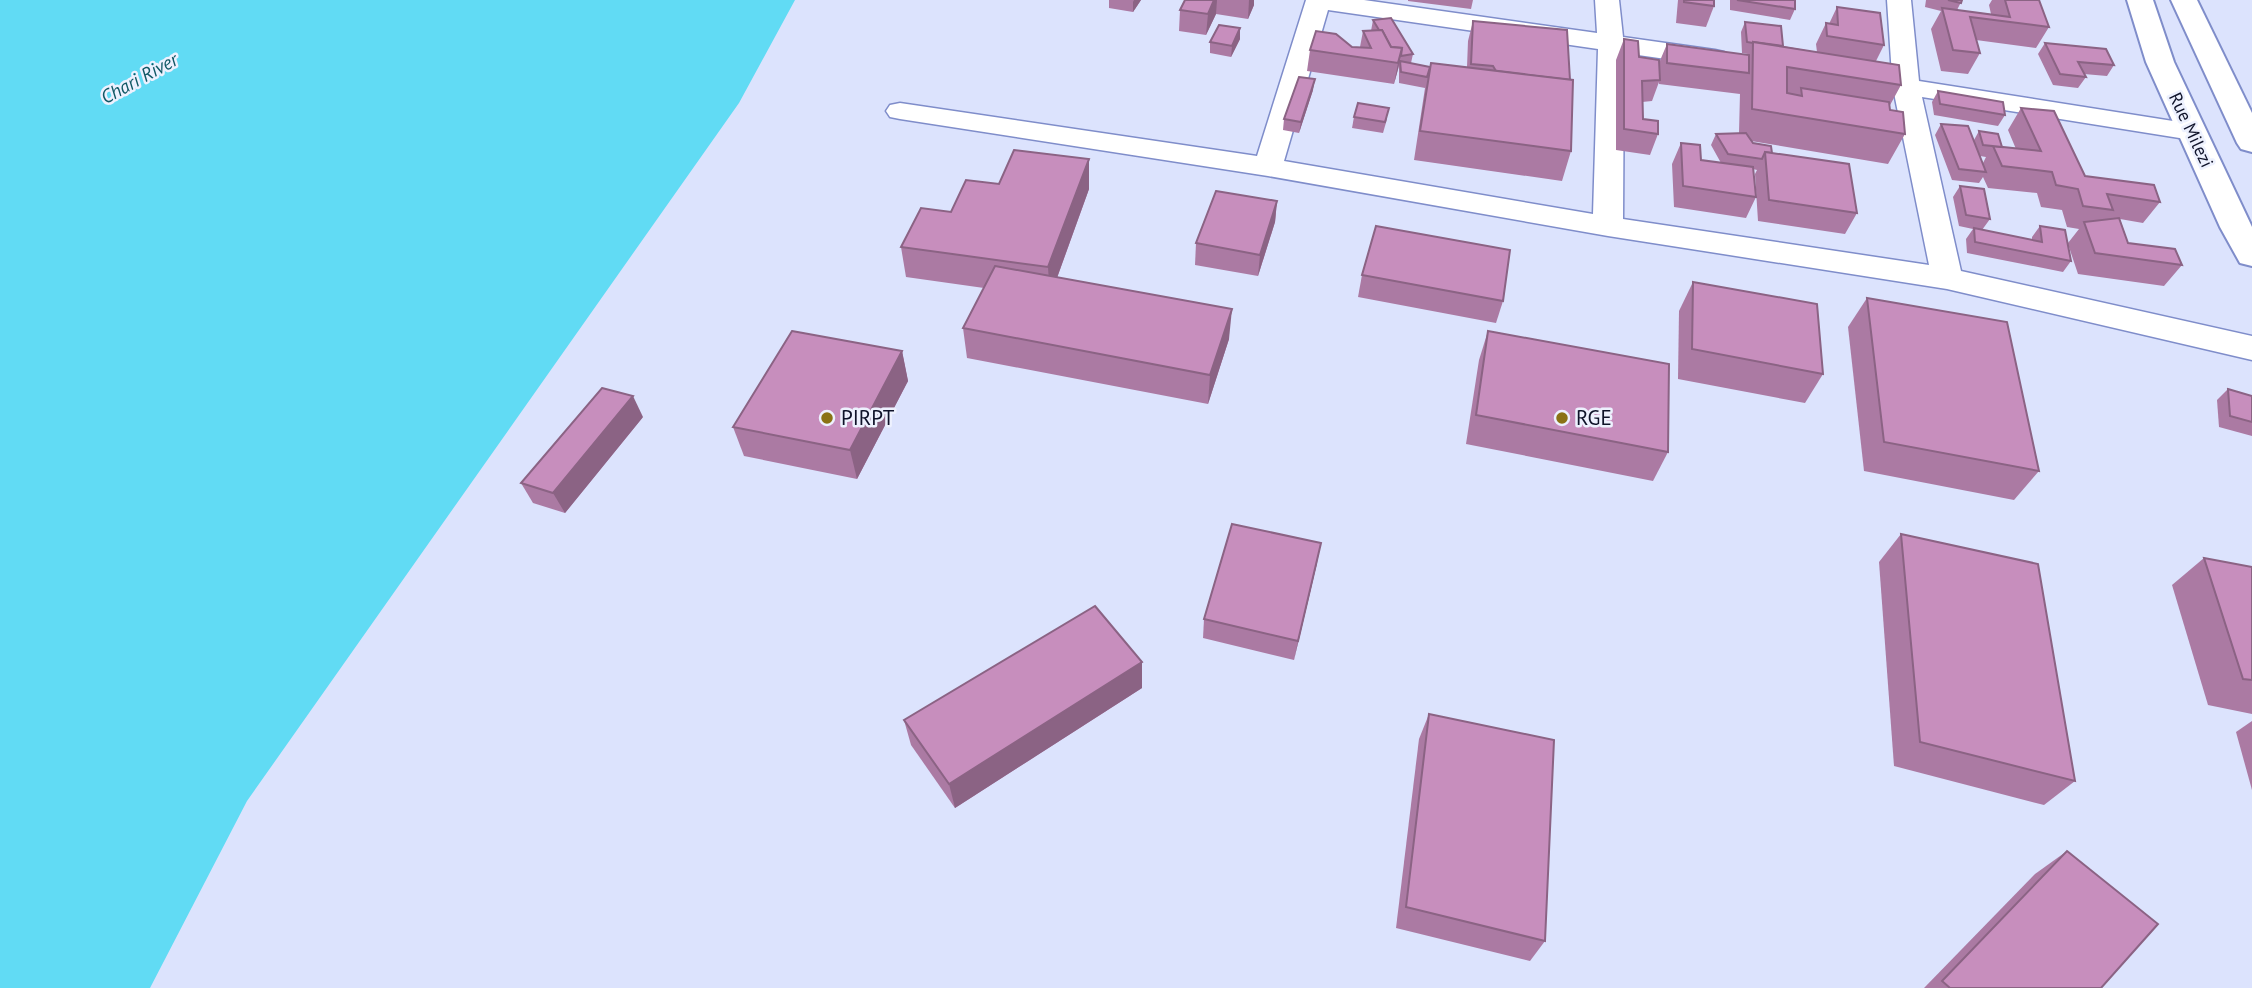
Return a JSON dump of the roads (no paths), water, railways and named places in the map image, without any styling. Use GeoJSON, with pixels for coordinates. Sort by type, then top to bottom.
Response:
{"type":"FeatureCollection","features":[{"type":"Feature","properties":{"kind":"street"},"geometry":{"type":"LineString","coordinates":[[1268,167],[1318,0],[1745,62]]}},
{"type":"Feature","properties":{"kind":"street"},"geometry":{"type":"LineString","coordinates":[[1607,0],[1611,43],[1608,226]]}},
{"type":"Feature","properties":{"kind":"street"},"geometry":{"type":"LineString","coordinates":[[1899,0],[1906,86],[1947,278]]}},
{"type":"Feature","properties":{"kind":"street","name":"Rue Milezi"},"geometry":{"type":"LineString","coordinates":[[2140,0],[2160,62],[2236,227],[2252,255]]}},
{"type":"Feature","properties":{"kind":"street"},"geometry":{"type":"LineString","coordinates":[[2184,0],[2252,143]]}},
{"type":"Feature","properties":{"kind":"street"},"geometry":{"type":"LineString","coordinates":[[1826,74],[2192,132]]}},
{"type":"Feature","properties":{"kind":"street"},"geometry":{"type":"LineString","coordinates":[[900,111],[1268,167],[1608,226],[1947,278],[2252,348]]}},
{"type":"Feature","properties":{"kind":"water","name":"Chari River"},"geometry":{"type":"Polygon","coordinates":[[[0,0],[795,0],[739,103],[247,801],[150,988],[0,988],[0,0]]]}},
{"type":"Feature","properties":{"kind":"place","name":"PIRPT"},"geometry":{"type":"Point","coordinates":[827,418]}},
{"type":"Feature","properties":{"kind":"place","name":"RGE"},"geometry":{"type":"Point","coordinates":[1562,418]}}]}
